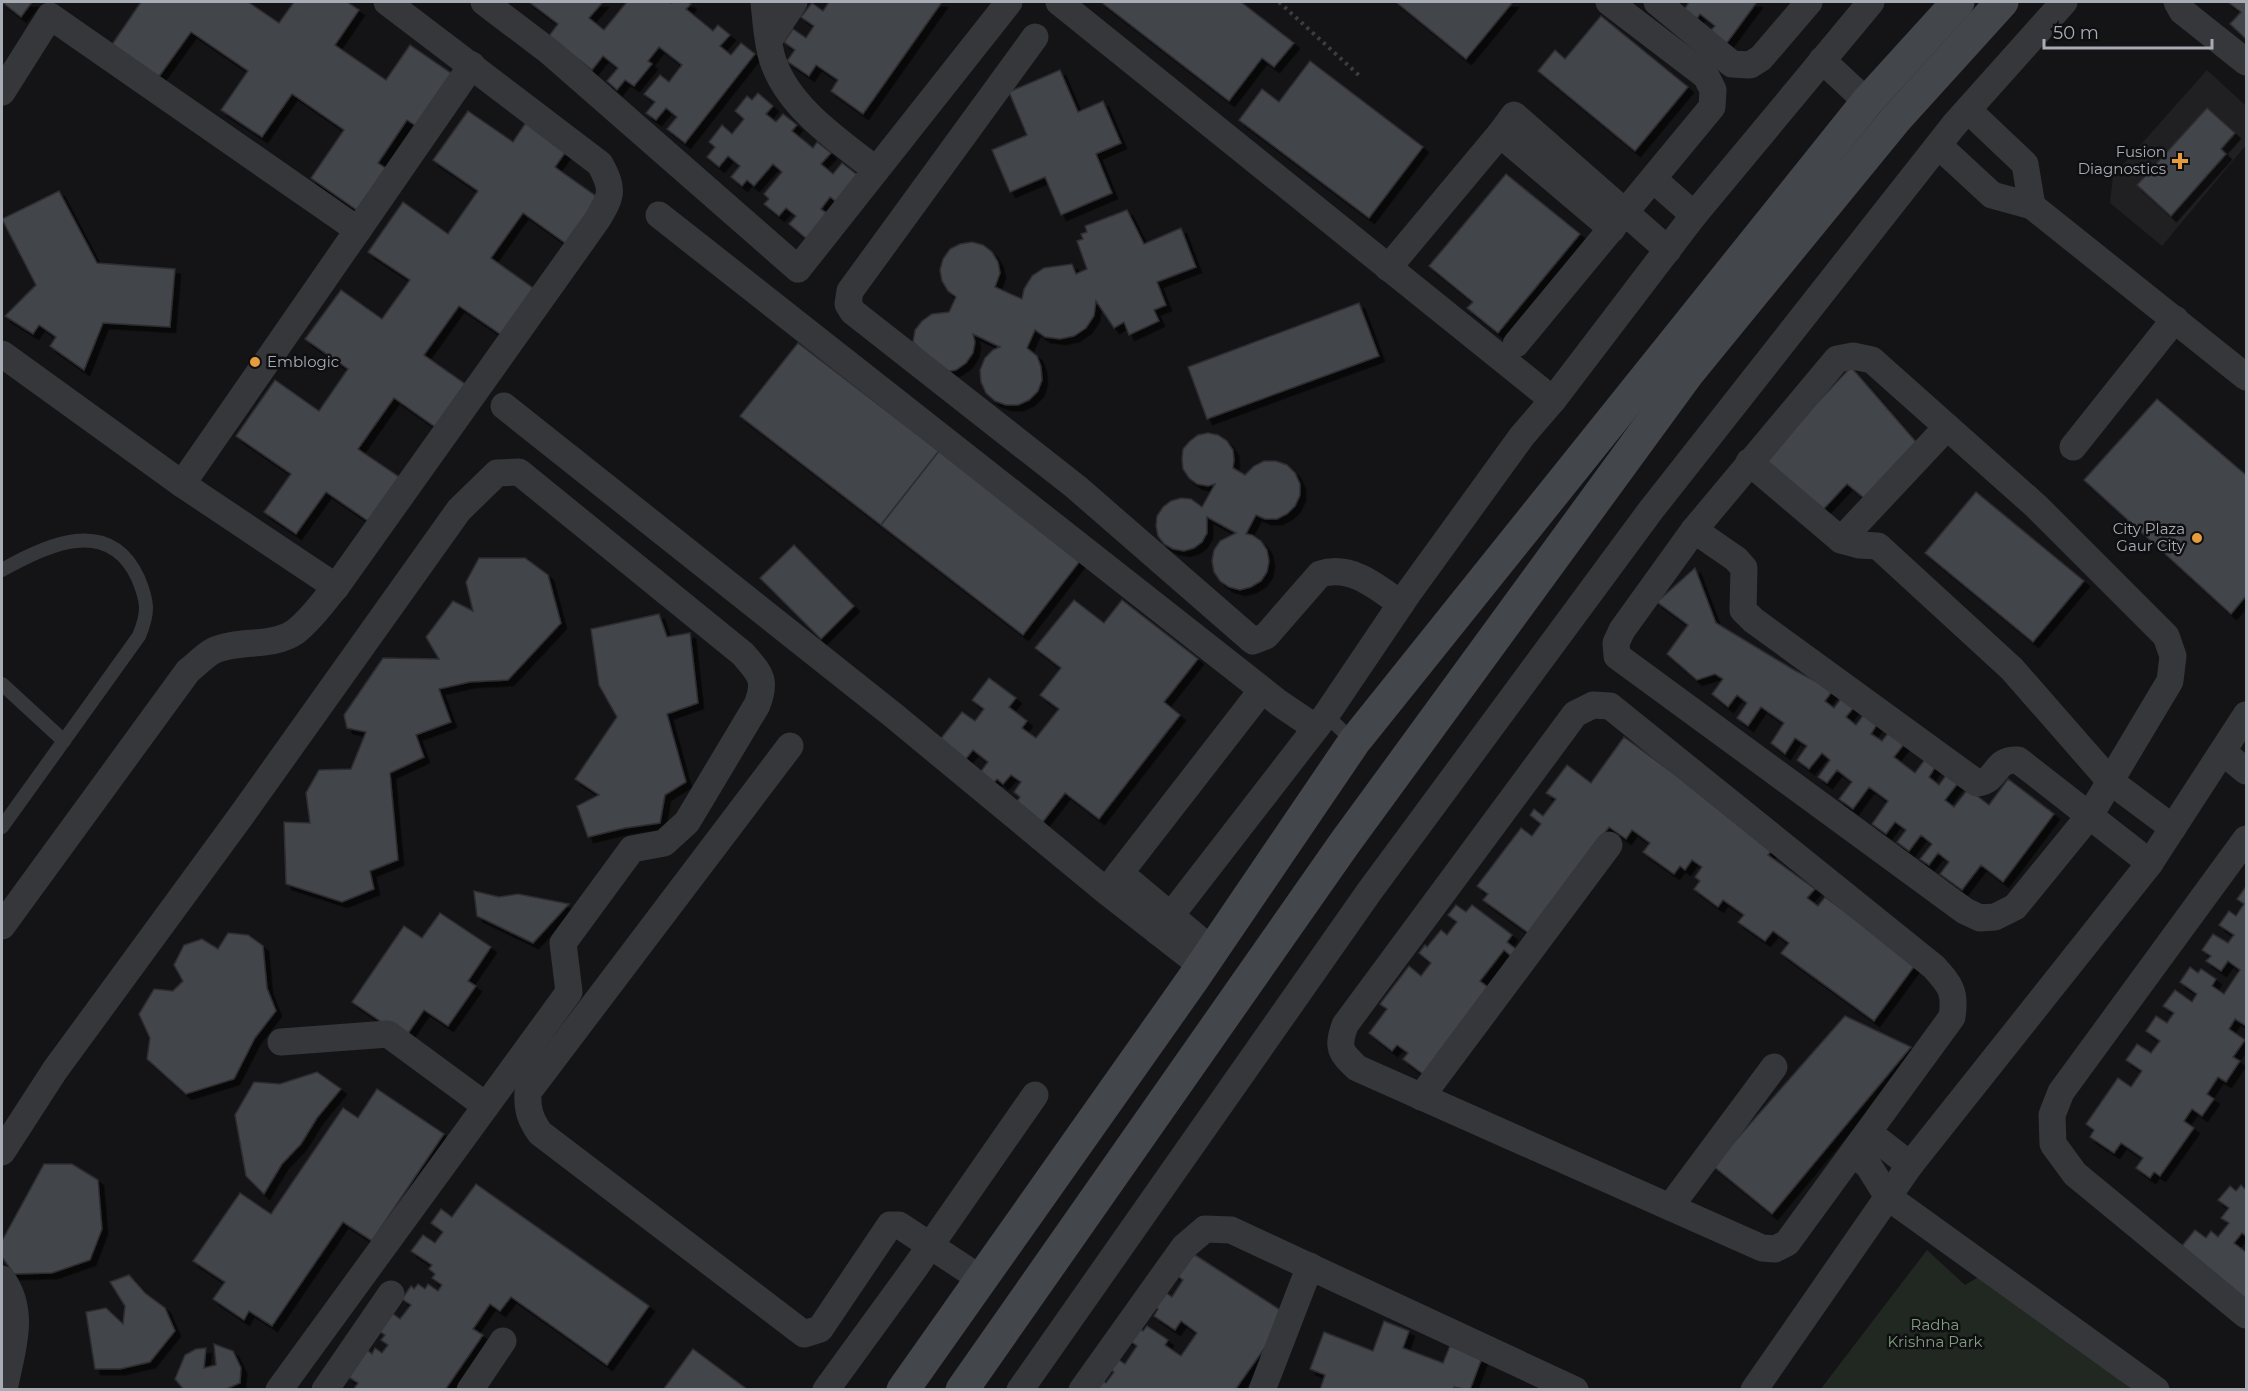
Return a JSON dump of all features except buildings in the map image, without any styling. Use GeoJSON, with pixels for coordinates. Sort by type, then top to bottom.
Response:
{"type":"FeatureCollection","features":[{"type":"Feature","properties":{"kind":"street"},"geometry":{"type":"LineString","coordinates":[[2,926],[188,671],[214,651],[247,643],[275,640],[293,633],[306,622],[336,587],[611,198],[610,183],[600,164],[387,2]]}},
{"type":"Feature","properties":{"kind":"street"},"geometry":{"type":"LineString","coordinates":[[484,2],[550,52],[798,269],[1009,2]]}},
{"type":"Feature","properties":{"kind":"street"},"geometry":{"type":"LineString","coordinates":[[764,2],[772,59],[780,79],[792,97],[835,138],[876,170]]}},
{"type":"Feature","properties":{"kind":"street"},"geometry":{"type":"LineString","coordinates":[[769,40],[794,2]]}},
{"type":"Feature","properties":{"kind":"street"},"geometry":{"type":"LineString","coordinates":[[1059,2],[1553,399]]}},
{"type":"Feature","properties":{"kind":"street"},"geometry":{"type":"LineString","coordinates":[[1516,344],[1712,107],[1713,90],[1706,76],[1609,2]]}},
{"type":"Feature","properties":{"kind":"street"},"geometry":{"type":"LineString","coordinates":[[1657,2],[1732,64],[1750,65],[1761,58],[1809,2]]}},
{"type":"Feature","properties":{"kind":"street"},"geometry":{"type":"LineString","coordinates":[[1165,924],[1321,722],[1401,604],[1522,436],[1694,215],[1871,2]]}},
{"type":"Feature","properties":{"kind":"street"},"geometry":{"type":"LineString","coordinates":[[903,1389],[1208,958],[1354,742],[1867,102],[1958,2]]}},
{"type":"Feature","properties":{"kind":"street"},"geometry":{"type":"LineString","coordinates":[[962,1389],[1344,844],[1688,373],[1895,120],[2002,2]]}},
{"type":"Feature","properties":{"kind":"street"},"geometry":{"type":"LineString","coordinates":[[1020,1389],[1369,892],[1651,510],[1968,110],[2064,2]]}},
{"type":"Feature","properties":{"kind":"street"},"geometry":{"type":"LineString","coordinates":[[2177,2],[2182,11],[2247,62]]}},
{"type":"Feature","properties":{"kind":"street"},"geometry":{"type":"LineString","coordinates":[[2,92],[55,9],[358,230]]}},
{"type":"Feature","properties":{"kind":"street"},"geometry":{"type":"LineString","coordinates":[[1035,37],[850,291],[848,304],[853,312],[1076,487],[1253,641],[1259,641],[1266,636],[1320,574],[1328,571],[1364,577],[1401,604]]}},
{"type":"Feature","properties":{"kind":"street"},"geometry":{"type":"LineString","coordinates":[[1822,60],[1867,102]]}},
{"type":"Feature","properties":{"kind":"street"},"geometry":{"type":"LineString","coordinates":[[182,484],[472,65]]}},
{"type":"Feature","properties":{"kind":"street"},"geometry":{"type":"LineString","coordinates":[[1968,110],[2025,164],[2032,206]]}},
{"type":"Feature","properties":{"kind":"street"},"geometry":{"type":"LineString","coordinates":[[1388,268],[1514,116],[1619,221],[1668,250]]}},
{"type":"Feature","properties":{"kind":"street"},"geometry":{"type":"LineString","coordinates":[[1939,146],[1992,195],[2032,206],[2247,377]]}},
{"type":"Feature","properties":{"kind":"street"},"geometry":{"type":"LineString","coordinates":[[1653,179],[1694,215]]}},
{"type":"Feature","properties":{"kind":"street"},"geometry":{"type":"LineString","coordinates":[[659,215],[1262,690],[1321,722]]}},
{"type":"Feature","properties":{"kind":"street"},"geometry":{"type":"LineString","coordinates":[[2073,447],[2175,320]]}},
{"type":"Feature","properties":{"kind":"street"},"geometry":{"type":"LineString","coordinates":[[2,354],[182,484],[336,587]]}},
{"type":"Feature","properties":{"kind":"street"},"geometry":{"type":"LineString","coordinates":[[1853,356],[1872,360],[2036,506],[2166,636],[2173,656],[2170,681],[2090,815],[2015,908],[1995,916],[1980,918],[1965,911],[1617,656],[1616,643],[1622,630],[1694,530],[1749,462],[1837,358],[1853,356]]}},
{"type":"Feature","properties":{"kind":"street"},"geometry":{"type":"LineString","coordinates":[[504,406],[892,715],[1113,882],[1208,958]]}},
{"type":"Feature","properties":{"kind":"street"},"geometry":{"type":"LineString","coordinates":[[1840,540],[1947,427]]}},
{"type":"Feature","properties":{"kind":"street"},"geometry":{"type":"LineString","coordinates":[[1749,462],[1840,540],[1878,546],[2012,669],[2110,781],[2173,828]]}},
{"type":"Feature","properties":{"kind":"street"},"geometry":{"type":"LineString","coordinates":[[2,1152],[55,1070],[241,816],[459,510],[497,472],[511,470],[519,472],[743,654],[760,674],[763,689],[758,705],[687,822],[664,843],[632,849],[563,943],[569,992],[279,1389]]}},
{"type":"Feature","properties":{"kind":"street"},"geometry":{"type":"LineString","coordinates":[[1694,530],[1736,559],[1744,568],[1743,610],[1753,620],[1977,783],[1985,782],[1992,777],[1998,766],[2007,759],[2018,760],[2151,863]]}},
{"type":"Feature","properties":{"kind":"street"},"geometry":{"type":"LineString","coordinates":[[1113,882],[1262,690]]}},
{"type":"Feature","properties":{"kind":"street"},"geometry":{"type":"LineString","coordinates":[[1593,705],[1610,706],[1934,967],[1949,984],[1955,999],[1952,1017],[1869,1133],[1787,1243],[1775,1249],[1762,1248],[1421,1097],[1357,1068],[1342,1053],[1340,1040],[1345,1025],[1575,714],[1593,705]]}},
{"type":"Feature","properties":{"kind":"street"},"geometry":{"type":"LineString","coordinates":[[1754,1389],[1910,1165],[2151,863],[2223,752],[2243,727]]}},
{"type":"Feature","properties":{"kind":"street"},"geometry":{"type":"LineString","coordinates":[[790,746],[528,1092],[527,1107],[533,1124],[540,1133],[804,1334],[820,1329],[890,1225],[899,1225],[981,1279]]}},
{"type":"Feature","properties":{"kind":"street"},"geometry":{"type":"LineString","coordinates":[[2223,752],[2247,771]]}},
{"type":"Feature","properties":{"kind":"street"},"geometry":{"type":"LineString","coordinates":[[2247,839],[2061,1092],[2052,1115],[2052,1134],[2053,1144],[2075,1174],[2247,1315]]}},
{"type":"Feature","properties":{"kind":"street"},"geometry":{"type":"LineString","coordinates":[[1421,1097],[1609,845]]}},
{"type":"Feature","properties":{"kind":"street"},"geometry":{"type":"LineString","coordinates":[[281,1042],[388,1034],[486,1106]]}},
{"type":"Feature","properties":{"kind":"street"},"geometry":{"type":"LineString","coordinates":[[1670,1207],[1774,1067]]}},
{"type":"Feature","properties":{"kind":"street"},"geometry":{"type":"LineString","coordinates":[[826,1389],[1035,1095]]}},
{"type":"Feature","properties":{"kind":"street"},"geometry":{"type":"LineString","coordinates":[[1869,1133],[1910,1165]]}},
{"type":"Feature","properties":{"kind":"street"},"geometry":{"type":"LineString","coordinates":[[1853,1154],[1868,1165],[1888,1197],[2156,1389]]}},
{"type":"Feature","properties":{"kind":"street"},"geometry":{"type":"LineString","coordinates":[[1082,1389],[1184,1247],[1205,1229],[1231,1230],[1575,1389]]}},
{"type":"Feature","properties":{"kind":"street"},"geometry":{"type":"LineString","coordinates":[[1262,1389],[1310,1266]]}},
{"type":"Feature","properties":{"kind":"street"},"geometry":{"type":"LineString","coordinates":[[2,1279],[8,1288],[18,1321],[4,1389]]}},
{"type":"Feature","properties":{"kind":"street"},"geometry":{"type":"LineString","coordinates":[[325,1389],[391,1294]]}},
{"type":"Feature","properties":{"kind":"street"},"geometry":{"type":"LineString","coordinates":[[470,1389],[503,1341]]}},
{"type":"Feature","properties":{"kind":"lane"},"geometry":{"type":"LineString","coordinates":[[2,570],[34,552],[64,542],[83,540],[103,543],[118,550],[133,568],[146,598],[147,617],[139,636],[2,827]]}},
{"type":"Feature","properties":{"kind":"lane"},"geometry":{"type":"LineString","coordinates":[[2,684],[64,741]]}},
{"type":"Feature","properties":{"kind":"lane"},"geometry":{"type":"LineString","coordinates":[[1321,722],[1354,742]]}},
{"type":"Feature","properties":{"kind":"path"},"geometry":{"type":"LineString","coordinates":[[1279,2],[1362,78]]}},
{"type":"Feature","properties":{"kind":"shaded area","name":"Fusion Diagnostics"},"geometry":{"type":"Polygon","coordinates":[[[2207,70],[2246,106],[2246,145],[2162,246],[2110,203],[2113,176],[2207,70]]]}},
{"type":"Feature","properties":{"kind":"green space","name":"Radha Krishna Park"},"geometry":{"type":"Polygon","coordinates":[[[1927,1250],[1965,1285],[1987,1272],[2131,1389],[1820,1390],[1927,1250]]]}},
{"type":"Feature","properties":{"kind":"place","name":"Fusion Diagnostics"},"geometry":{"type":"Point","coordinates":[2180,161]}},
{"type":"Feature","properties":{"kind":"place","name":"Emblogic"},"geometry":{"type":"Point","coordinates":[255,362]}},
{"type":"Feature","properties":{"kind":"place","name":"City Plaza Gaur City"},"geometry":{"type":"Point","coordinates":[2197,538]}}]}
